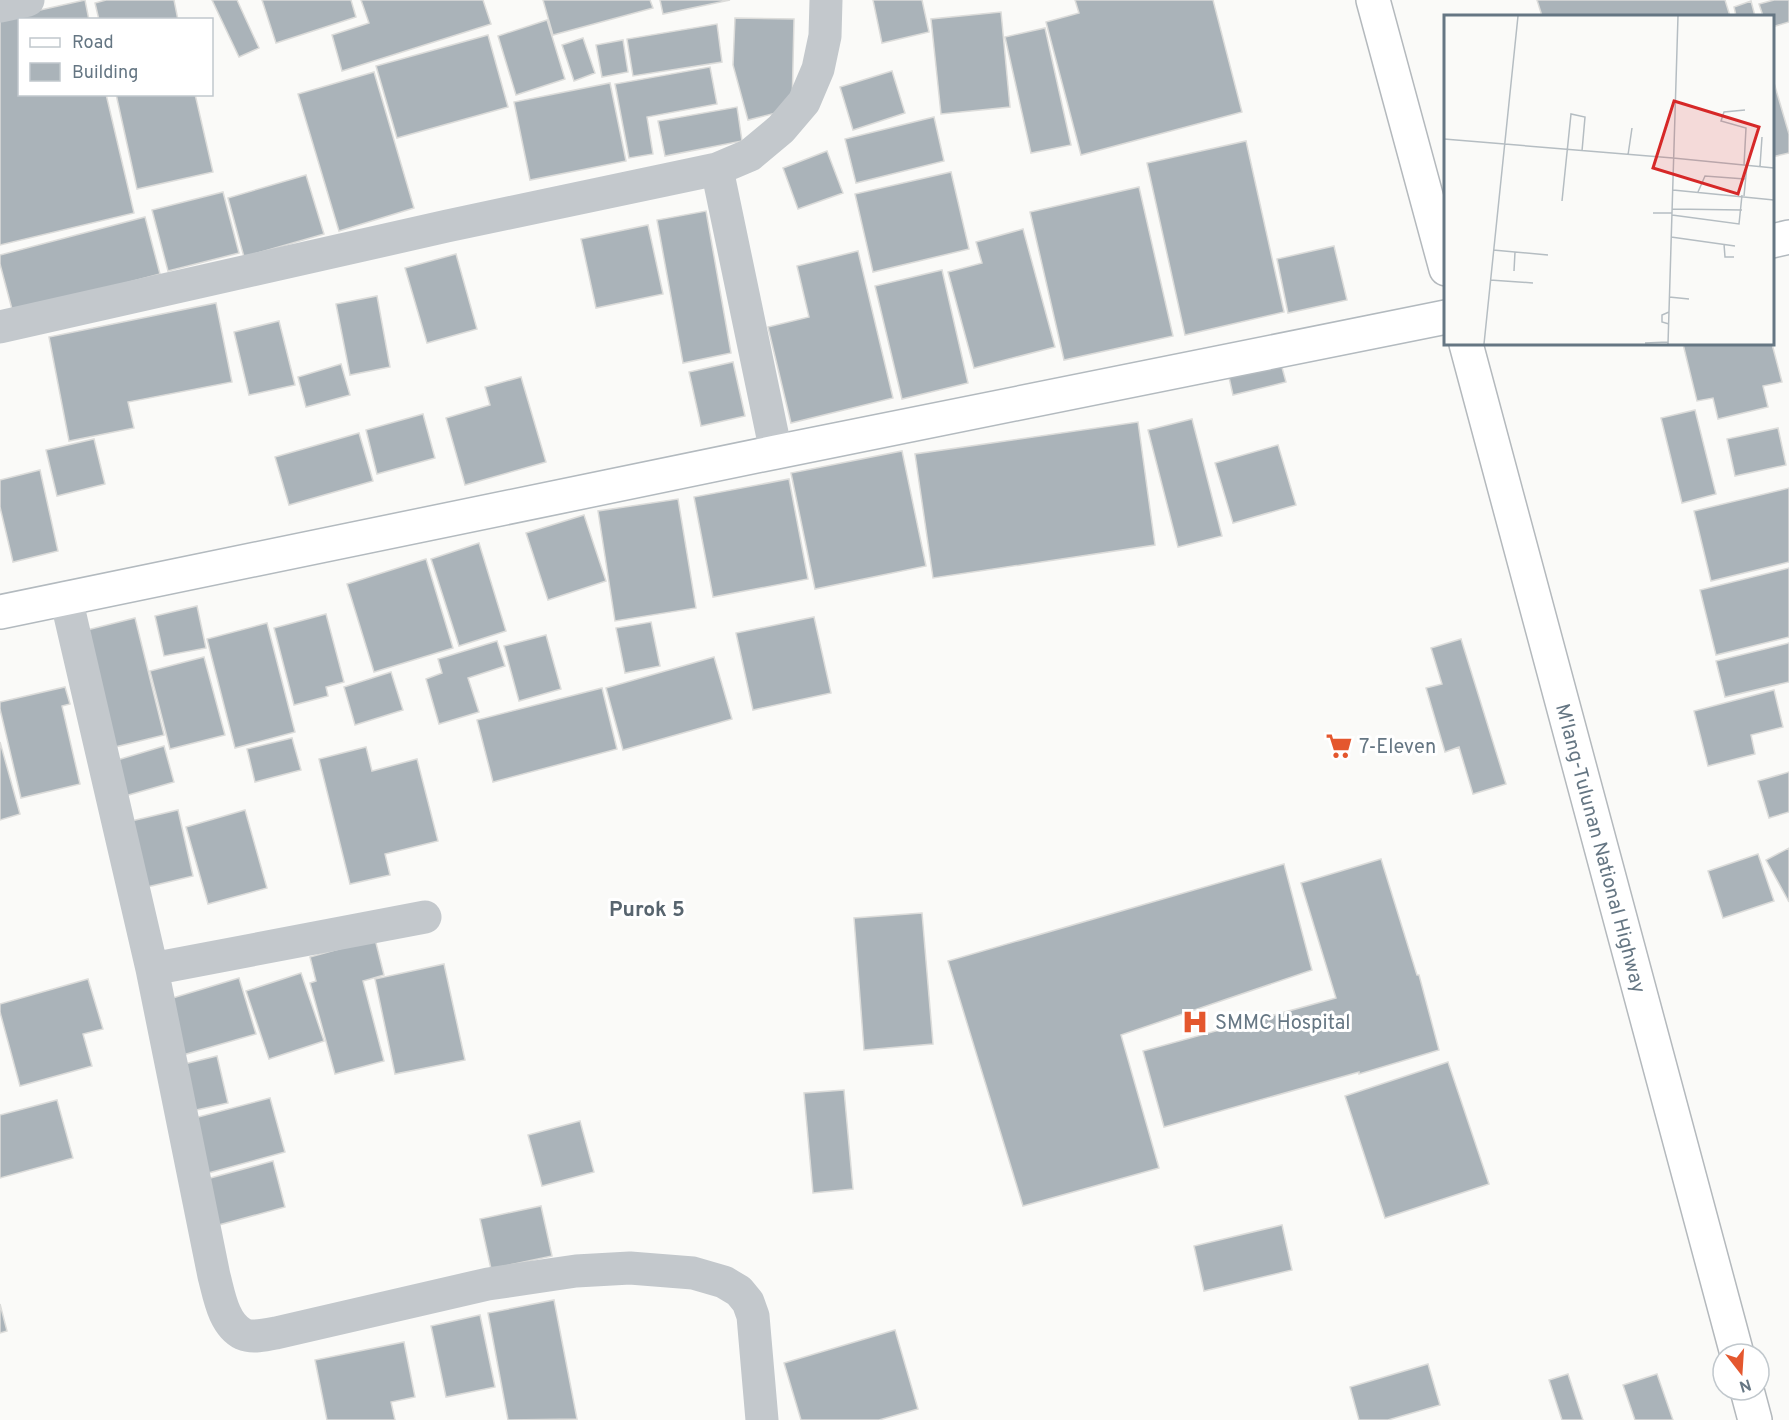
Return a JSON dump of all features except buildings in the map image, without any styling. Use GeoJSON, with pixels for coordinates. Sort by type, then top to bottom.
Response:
{"type":"FeatureCollection","features":[{"type":"Feature","properties":{"kind":"main road"},"geometry":{"type":"LineString","coordinates":[[1373,0],[1444,262]]}},
{"type":"Feature","properties":{"kind":"main road"},"geometry":{"type":"LineString","coordinates":[[1774,241],[1789,237]]}},
{"type":"Feature","properties":{"kind":"main road"},"geometry":{"type":"LineString","coordinates":[[0,612],[1444,317]]}},
{"type":"Feature","properties":{"kind":"main road","name":"M'lang-Tulunan National Highway"},"geometry":{"type":"LineString","coordinates":[[1466,345],[1734,1342]]}},
{"type":"Feature","properties":{"kind":"main road"},"geometry":{"type":"LineString","coordinates":[[1750,1402],[1755,1420]]}},
{"type":"Feature","properties":{"kind":"street"},"geometry":{"type":"LineString","coordinates":[[0,6],[28,0]]}},
{"type":"Feature","properties":{"kind":"street"},"geometry":{"type":"LineString","coordinates":[[0,327],[447,226],[717,169],[750,155],[781,129],[804,102],[819,69],[825,36],[826,0]]}},
{"type":"Feature","properties":{"kind":"street"},"geometry":{"type":"LineString","coordinates":[[717,169],[776,452]]}},
{"type":"Feature","properties":{"kind":"street"},"geometry":{"type":"LineString","coordinates":[[66,598],[152,969],[214,1276],[224,1311],[233,1326],[244,1335],[257,1336],[276,1333],[489,1284],[576,1271],[630,1268],[693,1272],[724,1282],[739,1291],[748,1302],[753,1316],[762,1420]]}},
{"type":"Feature","properties":{"kind":"street"},"geometry":{"type":"LineString","coordinates":[[152,969],[425,917]]}},
{"type":"Feature","properties":{"kind":"place","name":"7-Eleven"},"geometry":{"type":"Point","coordinates":[1339,746]}},
{"type":"Feature","properties":{"kind":"place","name":"SMMC Hospital"},"geometry":{"type":"Point","coordinates":[1195,1022]}},
{"type":"Feature","properties":{"kind":"district","name":"Purok 5"},"geometry":{"type":"Point","coordinates":[647,909]}}]}
